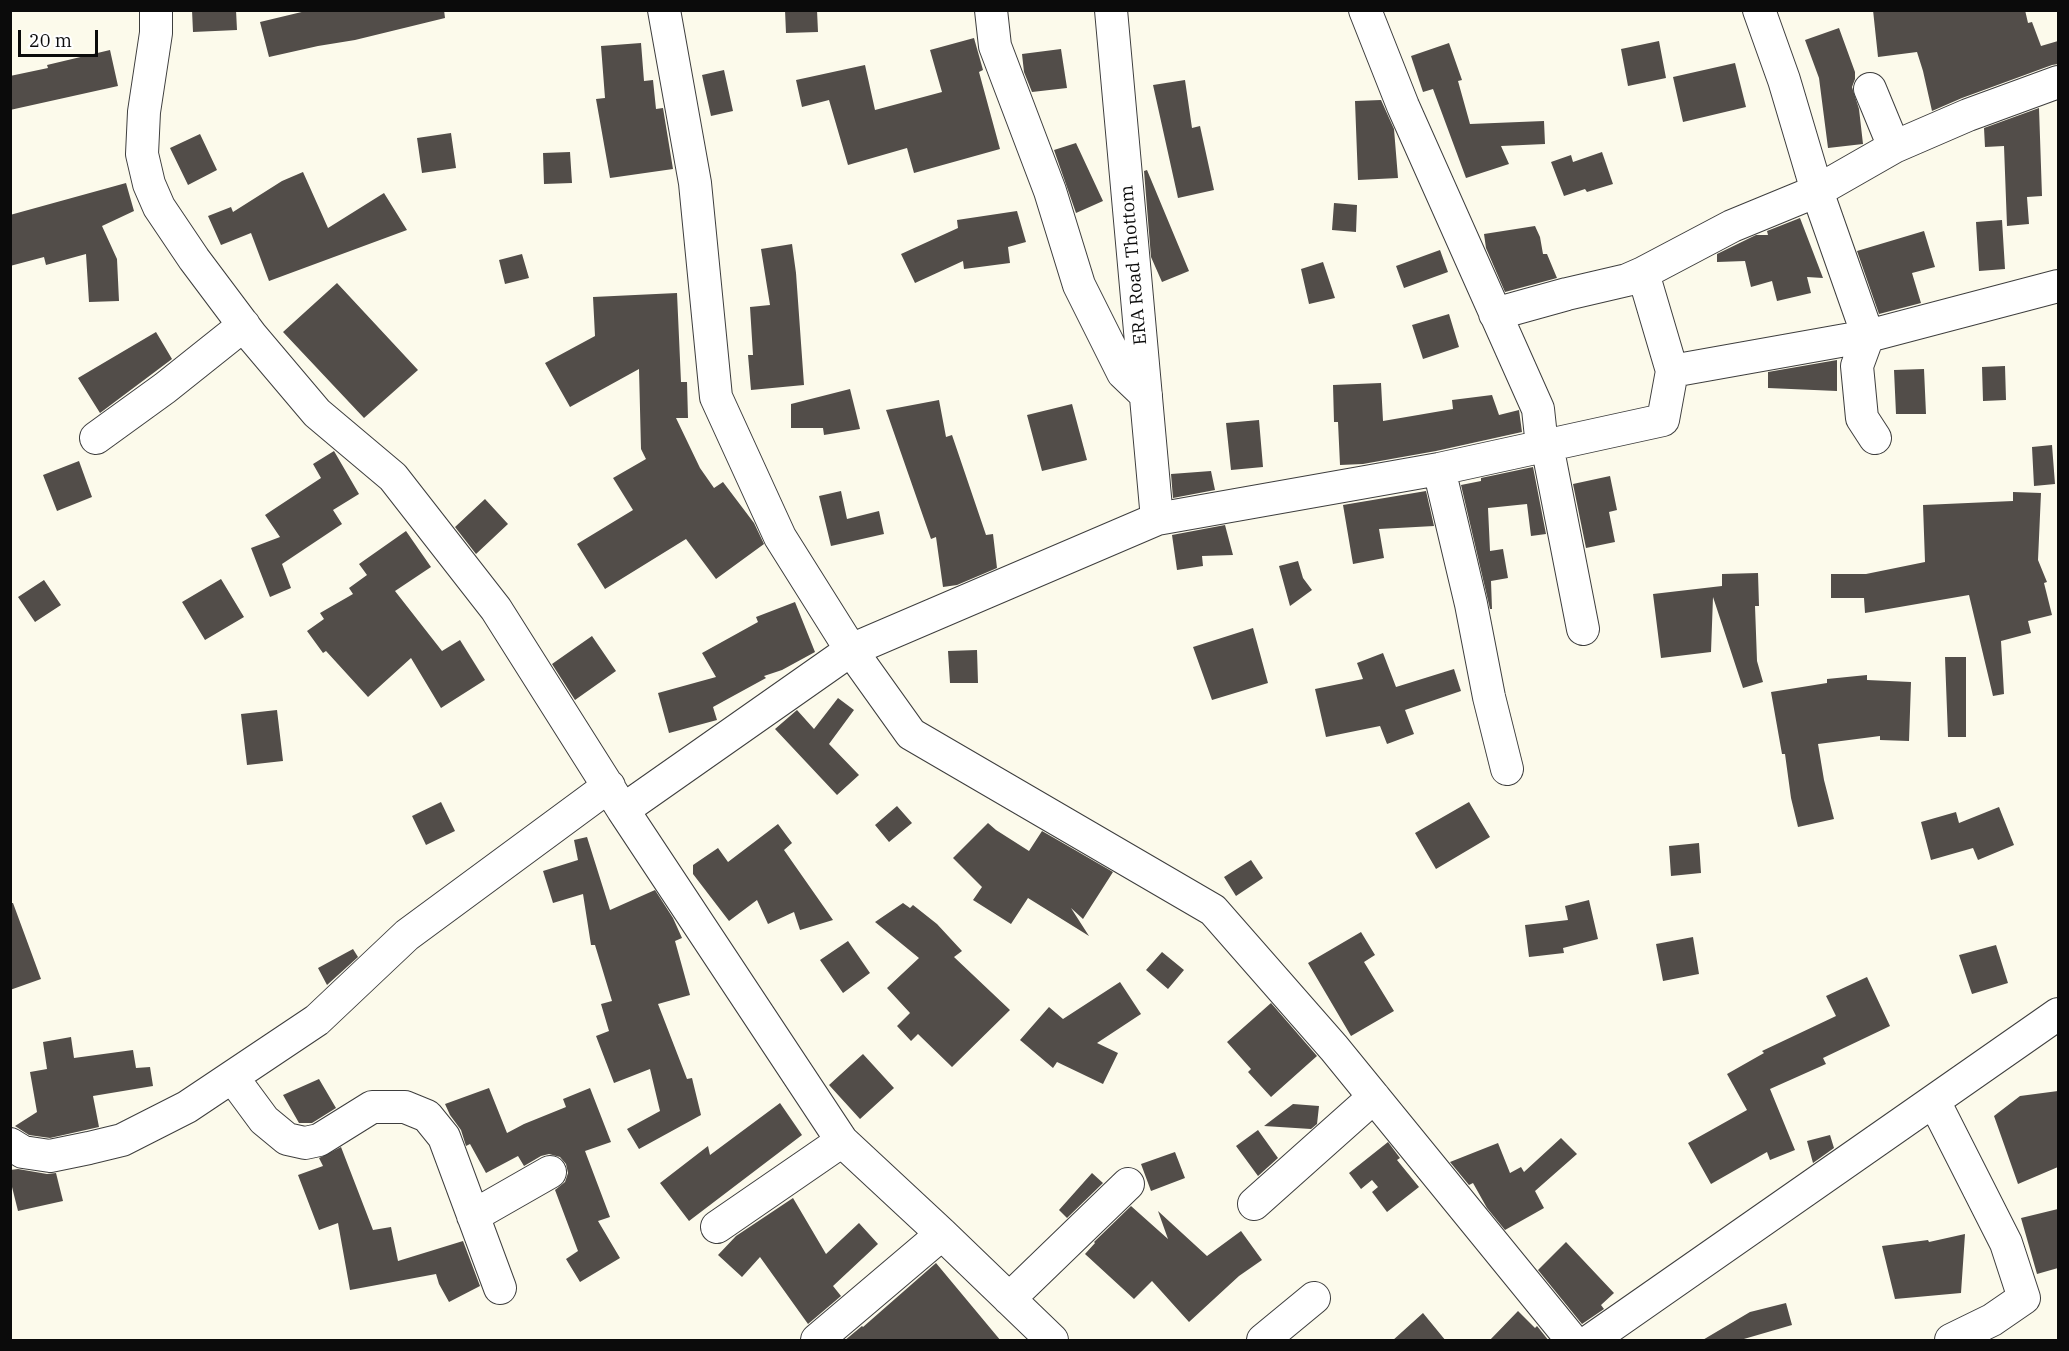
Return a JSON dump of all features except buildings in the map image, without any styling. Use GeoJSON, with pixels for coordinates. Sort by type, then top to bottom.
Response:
{"type":"FeatureCollection","features":[{"type":"Feature","properties":{"kind":"street"},"geometry":{"type":"LineString","coordinates":[[156,10],[156,33],[142,131],[141,154],[149,184],[159,207],[243,326],[317,413],[393,477],[496,609],[616,798],[842,1141],[1052,1341]]}},
{"type":"Feature","properties":{"kind":"street"},"geometry":{"type":"LineString","coordinates":[[664,10],[695,183],[716,397],[780,537],[851,650],[902,743],[1213,910],[1334,1048],[1572,1341]]}},
{"type":"Feature","properties":{"kind":"street"},"geometry":{"type":"LineString","coordinates":[[991,10],[995,46],[1050,191],[1079,285],[1123,374],[1146,395]]}},
{"type":"Feature","properties":{"kind":"street","name":"ERA Road Thottom"},"geometry":{"type":"LineString","coordinates":[[1111,10],[1157,519]]}},
{"type":"Feature","properties":{"kind":"street"},"geometry":{"type":"LineString","coordinates":[[1365,10],[1402,106],[1538,409],[1583,629]]}},
{"type":"Feature","properties":{"kind":"street"},"geometry":{"type":"LineString","coordinates":[[1759,10],[1784,80],[1817,191],[1868,336],[1857,366],[1862,418],[1875,438]]}},
{"type":"Feature","properties":{"kind":"street"},"geometry":{"type":"LineString","coordinates":[[1495,314],[1627,280],[1732,226],[1817,191],[1894,147],[1968,115],[2058,82]]}},
{"type":"Feature","properties":{"kind":"street"},"geometry":{"type":"LineString","coordinates":[[1870,89],[1894,147]]}},
{"type":"Feature","properties":{"kind":"street"},"geometry":{"type":"LineString","coordinates":[[10,1144],[23,1152],[50,1156],[122,1140],[187,1107],[317,1020],[407,935],[616,798],[851,650],[1157,519],[1439,469],[1664,420],[1672,371],[1643,273]]}},
{"type":"Feature","properties":{"kind":"street"},"geometry":{"type":"LineString","coordinates":[[1672,371],[1868,336],[2058,286]]}},
{"type":"Feature","properties":{"kind":"street"},"geometry":{"type":"LineString","coordinates":[[96,438],[165,388],[243,326]]}},
{"type":"Feature","properties":{"kind":"street"},"geometry":{"type":"LineString","coordinates":[[1439,469],[1507,769]]}},
{"type":"Feature","properties":{"kind":"street"},"geometry":{"type":"LineString","coordinates":[[1591,1341],[2058,1014]]}},
{"type":"Feature","properties":{"kind":"street"},"geometry":{"type":"LineString","coordinates":[[233,1078],[264,1120],[287,1139],[305,1143],[319,1140],[372,1107],[405,1107],[427,1116],[444,1137],[500,1288]]}},
{"type":"Feature","properties":{"kind":"street"},"geometry":{"type":"LineString","coordinates":[[1254,1204],[1374,1097]]}},
{"type":"Feature","properties":{"kind":"street"},"geometry":{"type":"LineString","coordinates":[[1934,1101],[2006,1243],[2024,1298],[1992,1320],[1951,1341]]}},
{"type":"Feature","properties":{"kind":"street"},"geometry":{"type":"LineString","coordinates":[[717,1227],[842,1141]]}},
{"type":"Feature","properties":{"kind":"street"},"geometry":{"type":"LineString","coordinates":[[473,1216],[550,1172]]}},
{"type":"Feature","properties":{"kind":"street"},"geometry":{"type":"LineString","coordinates":[[1009,1299],[1128,1184]]}},
{"type":"Feature","properties":{"kind":"street"},"geometry":{"type":"LineString","coordinates":[[817,1341],[942,1234]]}},
{"type":"Feature","properties":{"kind":"street"},"geometry":{"type":"LineString","coordinates":[[1263,1341],[1314,1298]]}}]}
